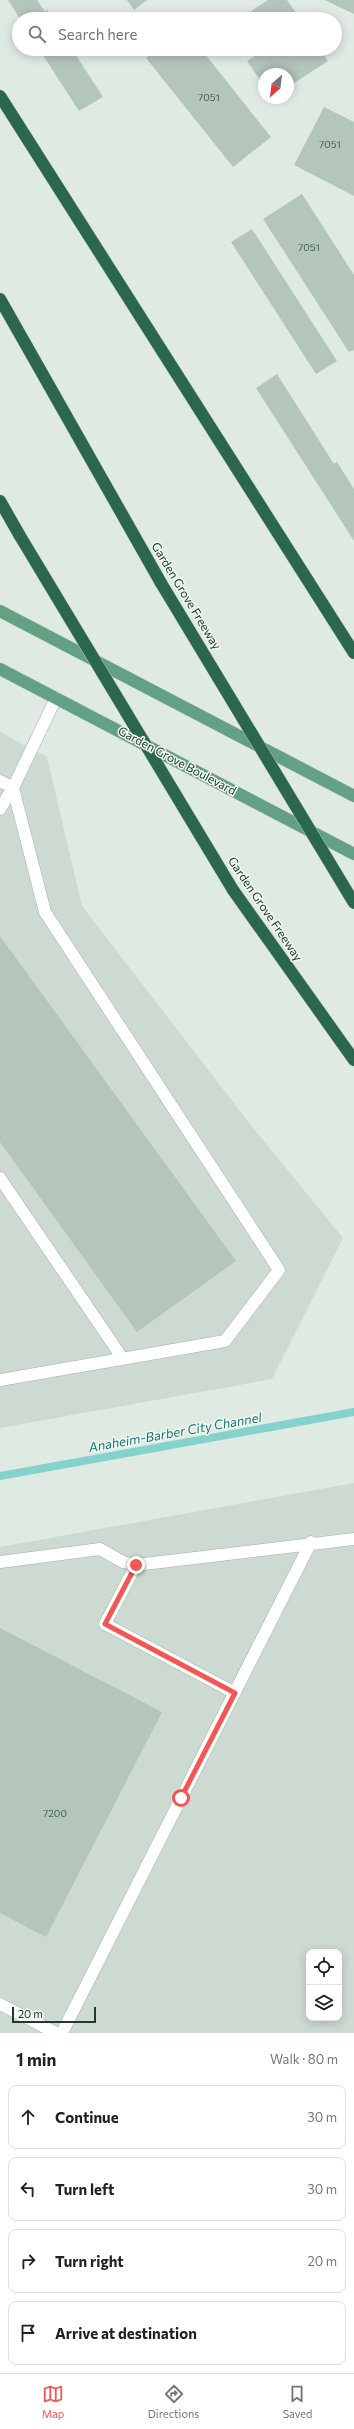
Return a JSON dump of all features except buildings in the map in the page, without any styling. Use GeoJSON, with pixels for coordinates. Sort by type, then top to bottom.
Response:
{"type":"FeatureCollection","features":[{"type":"Feature","properties":{"kind":"highway"},"geometry":{"type":"LineString","coordinates":[[0,96],[354,653]]}},
{"type":"Feature","properties":{"kind":"highway","name":"Garden Grove Freeway"},"geometry":{"type":"LineString","coordinates":[[0,299],[161,583],[354,903]]}},
{"type":"Feature","properties":{"kind":"highway","name":"Garden Grove Freeway"},"geometry":{"type":"LineString","coordinates":[[0,501],[233,890],[354,1060]]}},
{"type":"Feature","properties":{"kind":"main road"},"geometry":{"type":"LineString","coordinates":[[0,611],[354,796]]}},
{"type":"Feature","properties":{"kind":"main road","name":"Garden Grove Boulevard"},"geometry":{"type":"LineString","coordinates":[[0,669],[354,854]]}},
{"type":"Feature","properties":{"kind":"street"},"geometry":{"type":"LineString","coordinates":[[0,809],[13,788],[56,698]]}},
{"type":"Feature","properties":{"kind":"street"},"geometry":{"type":"LineString","coordinates":[[0,781],[13,788],[45,912],[279,1270],[225,1341],[0,1380]]}},
{"type":"Feature","properties":{"kind":"street"},"geometry":{"type":"LineString","coordinates":[[0,1178],[123,1359]]}},
{"type":"Feature","properties":{"kind":"street"},"geometry":{"type":"LineString","coordinates":[[0,1562],[100,1549],[123,1562],[136,1565],[224,1556],[311,1542],[354,1538]]}},
{"type":"Feature","properties":{"kind":"street"},"geometry":{"type":"LineString","coordinates":[[62,2033],[311,1542]]}},
{"type":"Feature","properties":{"kind":"street"},"geometry":{"type":"LineString","coordinates":[[136,1565],[105,1624],[235,1693]]}},
{"type":"Feature","properties":{"kind":"street"},"geometry":{"type":"LineString","coordinates":[[0,2004],[56,2033]]}},
{"type":"Feature","properties":{"kind":"shaded area"},"geometry":{"type":"Polygon","coordinates":[[[0,732],[47,757],[82,906],[250,1124],[343,1238],[272,1379],[0,1428],[0,732]]]}},
{"type":"Feature","properties":{"kind":"shaded area"},"geometry":{"type":"Polygon","coordinates":[[[354,1483],[354,2033],[0,2033],[0,1547],[354,1483]]]}},
{"type":"Feature","properties":{"kind":"waterway","name":"Anaheim-Barber City Channel"},"geometry":{"type":"LineString","coordinates":[[0,1476],[354,1412]]}},
{"type":"Feature","properties":{"kind":"route"},"geometry":{"type":"LineString","coordinates":[[136,1565],[105,1624],[235,1693],[181,1798]]}}]}
